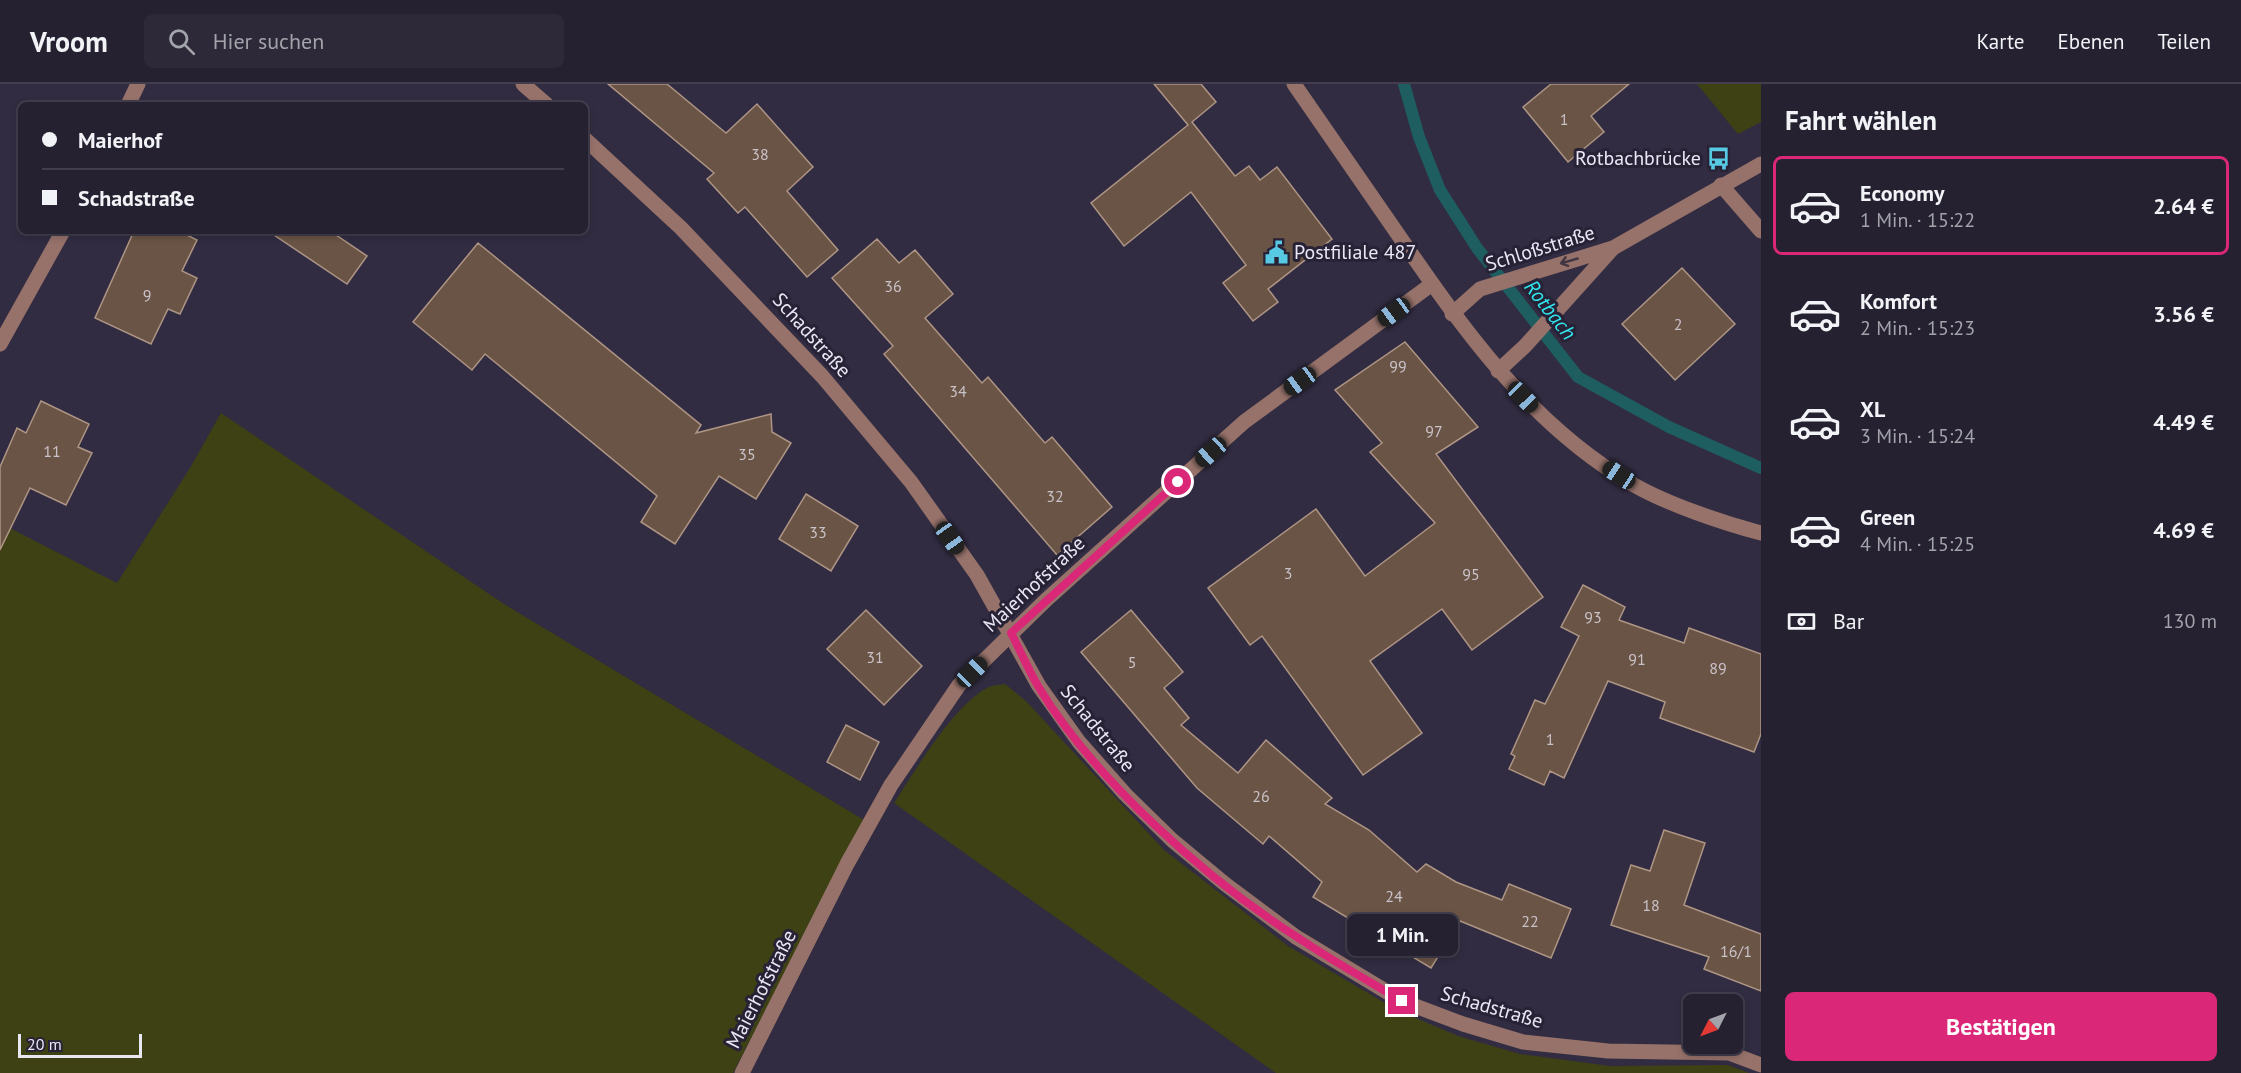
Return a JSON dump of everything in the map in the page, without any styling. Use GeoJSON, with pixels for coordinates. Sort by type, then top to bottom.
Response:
{"type":"FeatureCollection","features":[{"type":"Feature","properties":{"kind":"street"},"geometry":{"type":"LineString","coordinates":[[129,102],[138,84]]}},
{"type":"Feature","properties":{"kind":"street"},"geometry":{"type":"LineString","coordinates":[[523,84],[544,102]]}},
{"type":"Feature","properties":{"kind":"street"},"geometry":{"type":"LineString","coordinates":[[1294,84],[1452,314],[1498,371],[1536,410],[1567,437],[1636,486],[1761,533]]}},
{"type":"Feature","properties":{"kind":"street","name":"Schadstraße"},"geometry":{"type":"LineString","coordinates":[[588,143],[681,228],[822,376],[911,482],[977,575],[1039,686],[1079,742],[1125,794],[1172,840],[1296,937],[1402,1001],[1523,1042],[1608,1051],[1729,1053],[1761,1065]]}},
{"type":"Feature","properties":{"kind":"street","name":"Schloßstraße"},"geometry":{"type":"LineString","coordinates":[[1452,314],[1480,289],[1613,248],[1761,164]]}},
{"type":"Feature","properties":{"kind":"street"},"geometry":{"type":"LineString","coordinates":[[1721,185],[1761,231]]}},
{"type":"Feature","properties":{"kind":"street"},"geometry":{"type":"LineString","coordinates":[[0,344],[61,234]]}},
{"type":"Feature","properties":{"kind":"street","name":"Schloßstraße"},"geometry":{"type":"LineString","coordinates":[[1498,371],[1556,313],[1613,248]]}},
{"type":"Feature","properties":{"kind":"street","name":"Maierhofstraße"},"geometry":{"type":"LineString","coordinates":[[742,1073],[847,864],[891,784],[959,685],[1011,633],[1244,422],[1432,284]]}},
{"type":"Feature","properties":{"kind":"green space"},"geometry":{"type":"Polygon","coordinates":[[[1697,84],[1761,84],[1761,122],[1738,134],[1697,84]]]}},
{"type":"Feature","properties":{"kind":"green space"},"geometry":{"type":"Polygon","coordinates":[[[221,413],[504,604],[864,820],[733,1073],[0,1073],[0,523],[117,583],[190,468],[221,413]]]}},
{"type":"Feature","properties":{"kind":"green space"},"geometry":{"type":"Polygon","coordinates":[[[1005,684],[1026,701],[1164,850],[1288,946],[1397,1010],[1458,1036],[1520,1054],[1610,1066],[1728,1065],[1749,1073],[1276,1073],[894,803],[936,740],[961,709],[987,688],[1005,684]]]}},
{"type":"Feature","properties":{"kind":"building"},"geometry":{"type":"Polygon","coordinates":[[[608,84],[667,84],[726,133],[757,104],[813,167],[787,191],[838,250],[807,277],[745,207],[738,213],[707,179],[714,173],[608,84]]]}},
{"type":"Feature","properties":{"kind":"building"},"geometry":{"type":"Polygon","coordinates":[[[1154,84],[1201,84],[1216,102],[1192,122],[1235,176],[1249,166],[1260,180],[1277,167],[1332,239],[1268,289],[1278,302],[1253,321],[1223,283],[1246,265],[1191,192],[1124,246],[1091,203],[1188,125],[1154,84]]]}},
{"type":"Feature","properties":{"kind":"building"},"geometry":{"type":"Polygon","coordinates":[[[1551,84],[1629,84],[1591,116],[1604,132],[1568,162],[1523,107],[1551,84]]]}},
{"type":"Feature","properties":{"kind":"building"},"geometry":{"type":"Polygon","coordinates":[[[133,234],[185,234],[197,240],[182,271],[197,278],[180,314],[168,309],[151,344],[95,318],[133,234]]]}},
{"type":"Feature","properties":{"kind":"building"},"geometry":{"type":"Polygon","coordinates":[[[272,234],[334,234],[367,256],[347,284],[272,234]]]}},
{"type":"Feature","properties":{"kind":"building"},"geometry":{"type":"Polygon","coordinates":[[[877,239],[899,263],[915,250],[953,294],[925,318],[982,383],[988,377],[1045,443],[1052,437],[1112,507],[1057,555],[884,354],[893,346],[832,278],[877,239]]]}},
{"type":"Feature","properties":{"kind":"building"},"geometry":{"type":"Polygon","coordinates":[[[478,243],[701,425],[696,433],[771,414],[772,432],[791,443],[756,499],[719,476],[675,544],[641,522],[657,496],[485,354],[472,370],[413,322],[478,243]]]}},
{"type":"Feature","properties":{"kind":"building"},"geometry":{"type":"Polygon","coordinates":[[[1682,268],[1735,324],[1675,380],[1622,324],[1682,268]]]}},
{"type":"Feature","properties":{"kind":"building"},"geometry":{"type":"Polygon","coordinates":[[[1405,342],[1478,427],[1436,454],[1543,597],[1472,650],[1442,609],[1370,661],[1422,733],[1363,775],[1262,636],[1250,645],[1208,588],[1316,509],[1365,576],[1435,523],[1370,452],[1382,443],[1335,390],[1405,342]]]}},
{"type":"Feature","properties":{"kind":"building"},"geometry":{"type":"Polygon","coordinates":[[[41,401],[89,424],[78,447],[92,453],[66,505],[30,488],[0,550],[0,467],[17,428],[26,433],[41,401]]]}},
{"type":"Feature","properties":{"kind":"building"},"geometry":{"type":"Polygon","coordinates":[[[806,494],[858,526],[831,571],[779,539],[806,494]]]}},
{"type":"Feature","properties":{"kind":"building"},"geometry":{"type":"Polygon","coordinates":[[[1583,585],[1625,607],[1619,620],[1684,643],[1689,628],[1761,654],[1761,734],[1754,752],[1660,718],[1665,702],[1608,681],[1564,778],[1550,771],[1544,785],[1509,769],[1515,756],[1511,754],[1535,700],[1545,704],[1579,636],[1561,627],[1583,585]]]}},
{"type":"Feature","properties":{"kind":"building"},"geometry":{"type":"Polygon","coordinates":[[[866,610],[922,666],[884,705],[827,649],[866,610]]]}},
{"type":"Feature","properties":{"kind":"building"},"geometry":{"type":"Polygon","coordinates":[[[1131,610],[1183,672],[1164,688],[1189,718],[1181,725],[1238,773],[1266,740],[1332,798],[1325,804],[1369,830],[1417,872],[1426,864],[1456,882],[1502,900],[1509,884],[1571,909],[1551,958],[1460,921],[1431,968],[1313,897],[1322,882],[1269,836],[1263,844],[1197,788],[1081,652],[1131,610]]]}},
{"type":"Feature","properties":{"kind":"building"},"geometry":{"type":"Polygon","coordinates":[[[846,725],[879,742],[860,780],[827,762],[846,725]]]}},
{"type":"Feature","properties":{"kind":"building"},"geometry":{"type":"Polygon","coordinates":[[[1664,830],[1705,843],[1684,905],[1761,934],[1761,991],[1704,969],[1709,957],[1611,925],[1631,865],[1650,871],[1664,830]]]}},
{"type":"Feature","properties":{"kind":"waterway","name":"Rotbach"},"geometry":{"type":"LineString","coordinates":[[1404,84],[1419,137],[1440,190],[1477,248],[1578,377],[1669,427],[1761,468]]}},
{"type":"Feature","properties":{"kind":"place","name":"Rotbachbrücke"},"geometry":{"type":"Point","coordinates":[1719,158]}},
{"type":"Feature","properties":{"kind":"place","name":"Postfiliale 487"},"geometry":{"type":"Point","coordinates":[1276,252]}},
{"type":"Feature","properties":{"kind":"route"},"geometry":{"type":"LineString","coordinates":[[1178,482],[1011,633],[1039,686],[1079,742],[1125,794],[1172,840],[1225,884],[1296,937],[1402,1001]]}}]}
